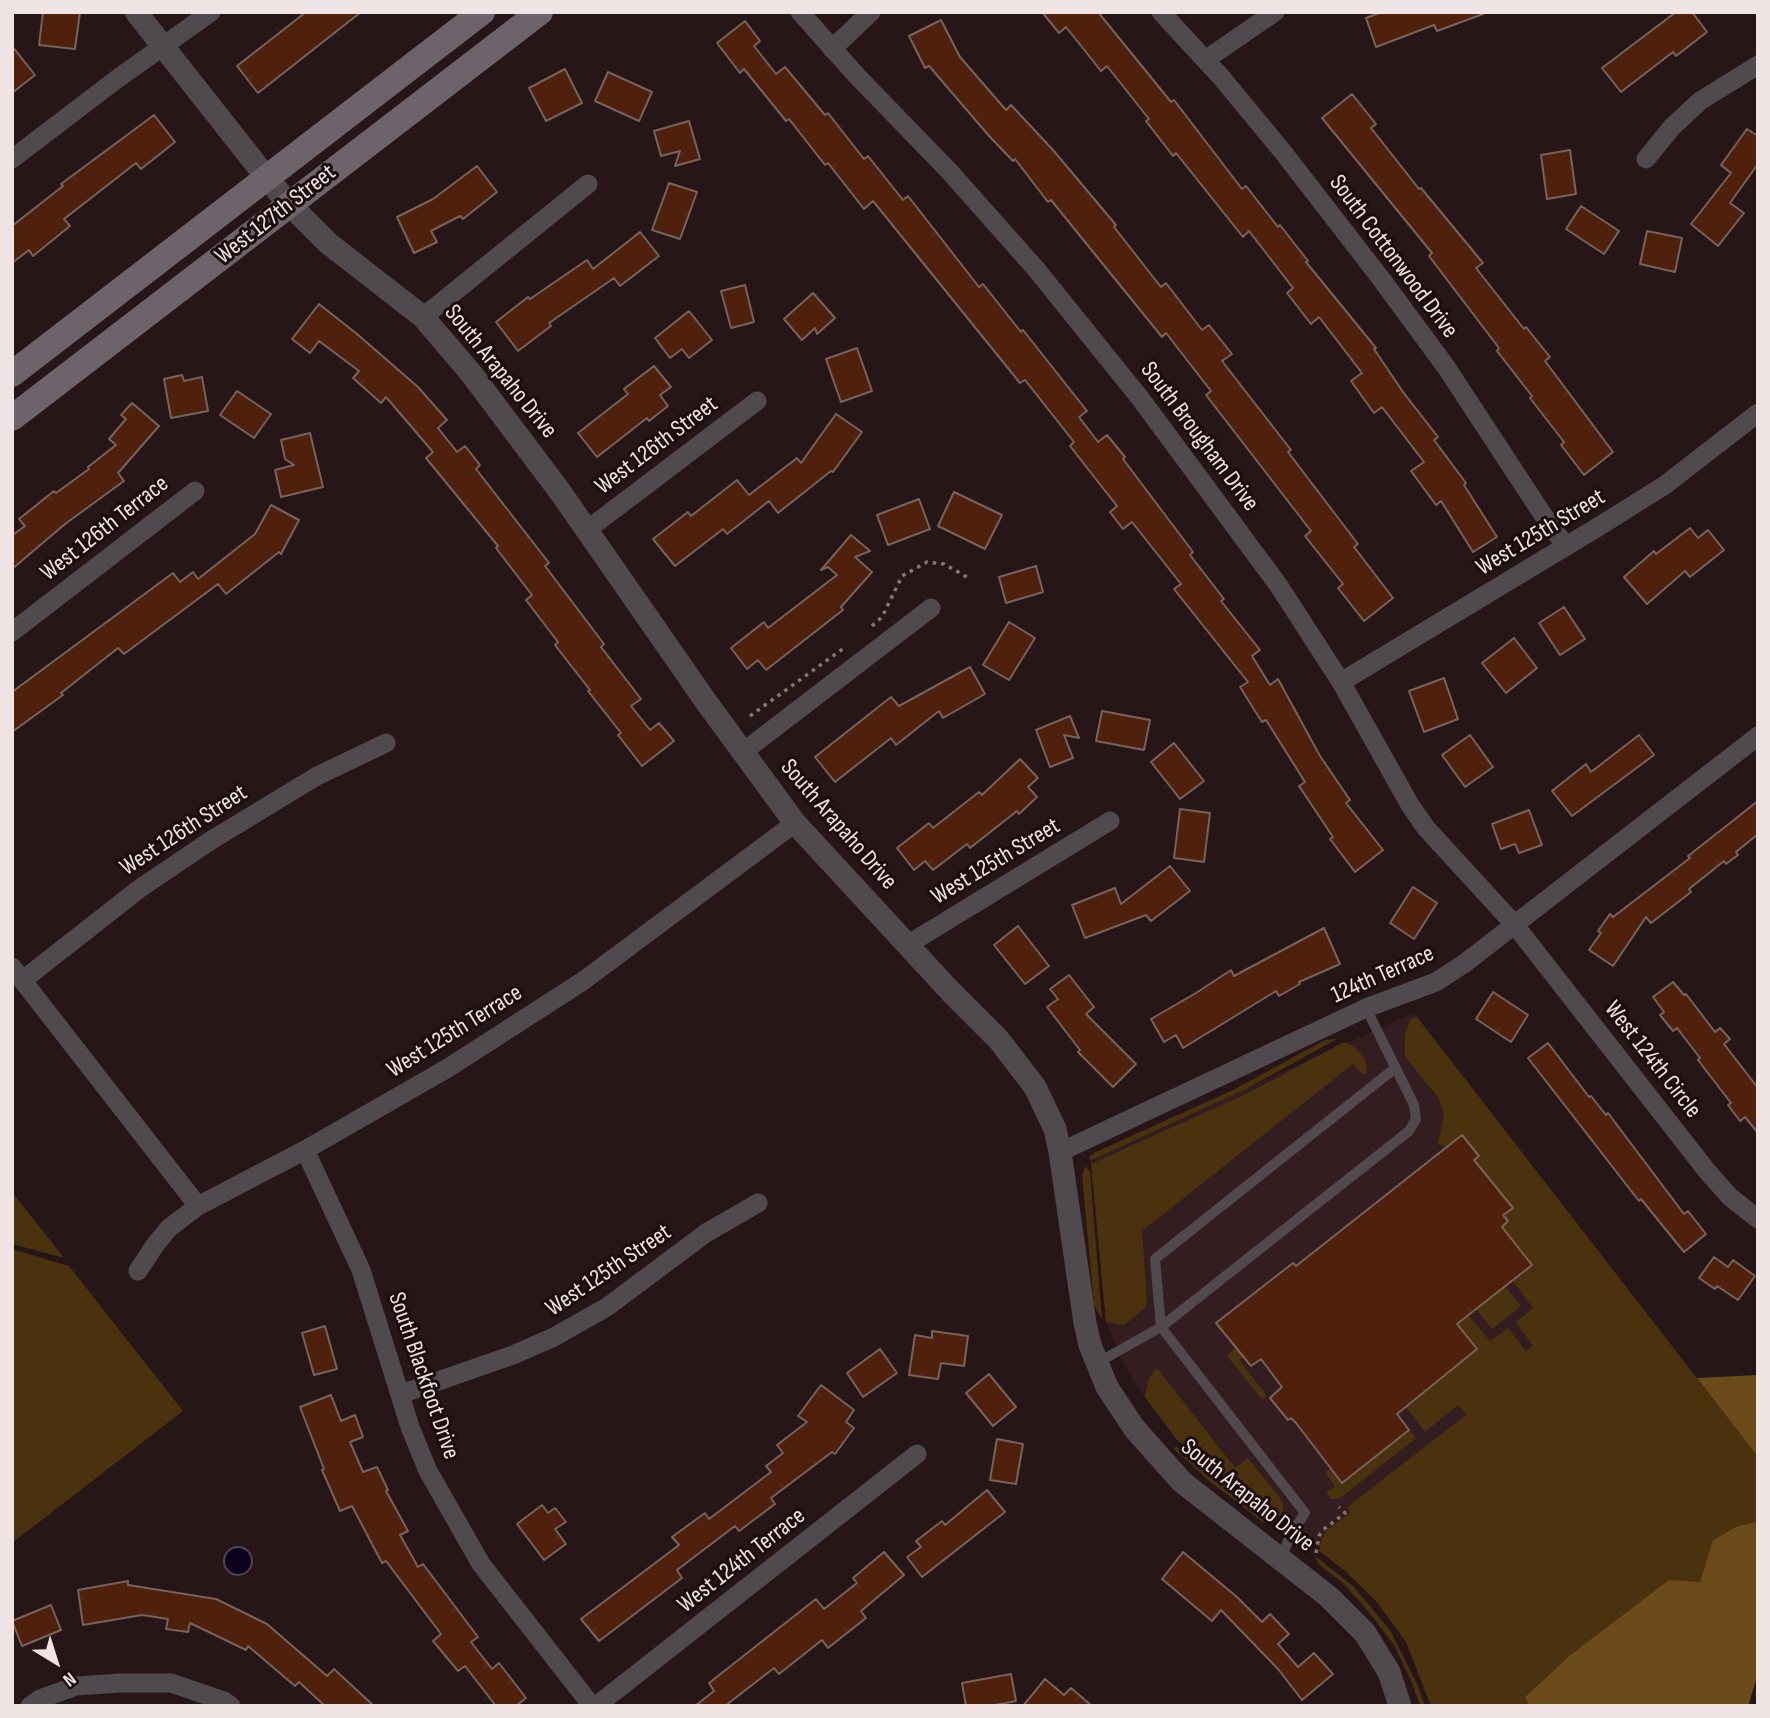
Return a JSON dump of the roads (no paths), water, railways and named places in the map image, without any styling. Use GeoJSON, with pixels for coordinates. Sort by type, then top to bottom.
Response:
{"type":"FeatureCollection","features":[{"type":"Feature","properties":{"kind":"main road","name":"West 127th Street"},"geometry":{"type":"LineString","coordinates":[[12,374],[482,12]]}},
{"type":"Feature","properties":{"kind":"main road","name":"West 127th Street"},"geometry":{"type":"LineString","coordinates":[[12,418],[540,12]]}},
{"type":"Feature","properties":{"kind":"street","name":"South Arapaho Drive"},"geometry":{"type":"LineString","coordinates":[[136,12],[290,205],[328,243],[423,317],[470,372],[587,530],[795,823],[999,1040],[1035,1087],[1055,1129],[1085,1323],[1107,1387],[1128,1419],[1182,1482],[1329,1597],[1365,1633],[1389,1672],[1400,1706]]}},
{"type":"Feature","properties":{"kind":"street"},"geometry":{"type":"LineString","coordinates":[[12,159],[211,12]]}},
{"type":"Feature","properties":{"kind":"street","name":"South Brougham Drive"},"geometry":{"type":"LineString","coordinates":[[800,12],[950,172],[1036,269],[1132,387],[1242,533],[1341,682],[1410,805],[1426,828],[1514,924]]}},
{"type":"Feature","properties":{"kind":"street"},"geometry":{"type":"LineString","coordinates":[[832,48],[870,12]]}},
{"type":"Feature","properties":{"kind":"street","name":"South Cottonwood Drive"},"geometry":{"type":"LineString","coordinates":[[1161,12],[1283,152],[1382,280],[1446,368],[1546,521],[1566,546]]}},
{"type":"Feature","properties":{"kind":"street"},"geometry":{"type":"LineString","coordinates":[[1205,60],[1275,12]]}},
{"type":"Feature","properties":{"kind":"street"},"geometry":{"type":"LineString","coordinates":[[1646,159],[1672,127],[1700,101],[1758,65]]}},
{"type":"Feature","properties":{"kind":"street"},"geometry":{"type":"LineString","coordinates":[[423,317],[588,184]]}},
{"type":"Feature","properties":{"kind":"street","name":"West 126th Street"},"geometry":{"type":"LineString","coordinates":[[587,530],[757,401]]}},
{"type":"Feature","properties":{"kind":"street","name":"West 125th Street"},"geometry":{"type":"LineString","coordinates":[[1341,682],[1665,485],[1758,413]]}},
{"type":"Feature","properties":{"kind":"street","name":"West 126th Terrace"},"geometry":{"type":"LineString","coordinates":[[12,632],[195,491]]}},
{"type":"Feature","properties":{"kind":"street"},"geometry":{"type":"LineString","coordinates":[[743,752],[931,608]]}},
{"type":"Feature","properties":{"kind":"street","name":"124th Terrace"},"geometry":{"type":"LineString","coordinates":[[1060,1152],[1083,1144],[1366,1008],[1436,982],[1465,963],[1758,736]]}},
{"type":"Feature","properties":{"kind":"street","name":"West 126th Street"},"geometry":{"type":"LineString","coordinates":[[17,973],[210,841],[317,776],[386,743]]}},
{"type":"Feature","properties":{"kind":"street","name":"West 125th Street"},"geometry":{"type":"LineString","coordinates":[[907,945],[1111,821]]}},
{"type":"Feature","properties":{"kind":"street","name":"West 125th Terrace"},"geometry":{"type":"LineString","coordinates":[[138,1271],[169,1228],[198,1206],[305,1150],[448,1068],[583,981],[795,823]]}},
{"type":"Feature","properties":{"kind":"street","name":"West 124th Circle"},"geometry":{"type":"LineString","coordinates":[[1514,924],[1707,1171],[1730,1197],[1758,1219]]}},
{"type":"Feature","properties":{"kind":"street"},"geometry":{"type":"LineString","coordinates":[[17,973],[198,1206]]}},
{"type":"Feature","properties":{"kind":"street","name":"South Blackfoot Drive"},"geometry":{"type":"LineString","coordinates":[[305,1150],[361,1270],[383,1346],[428,1471],[481,1564],[594,1706]]}},
{"type":"Feature","properties":{"kind":"street","name":"West 125th Street"},"geometry":{"type":"LineString","coordinates":[[401,1394],[513,1355],[554,1337],[607,1307],[706,1233],[758,1203]]}},
{"type":"Feature","properties":{"kind":"street","name":"West 124th Terrace"},"geometry":{"type":"LineString","coordinates":[[594,1706],[917,1454]]}},
{"type":"Feature","properties":{"kind":"street"},"geometry":{"type":"LineString","coordinates":[[35,1702],[76,1686],[171,1683],[224,1701],[231,1706]]}},
{"type":"Feature","properties":{"kind":"lane"},"geometry":{"type":"LineString","coordinates":[[1097,1363],[1161,1327],[1409,1131],[1416,1119],[1414,1105],[1366,1008]]}},
{"type":"Feature","properties":{"kind":"lane"},"geometry":{"type":"LineString","coordinates":[[1281,1558],[1291,1534],[1305,1513],[1161,1327],[1155,1259],[1394,1069]]}}]}
